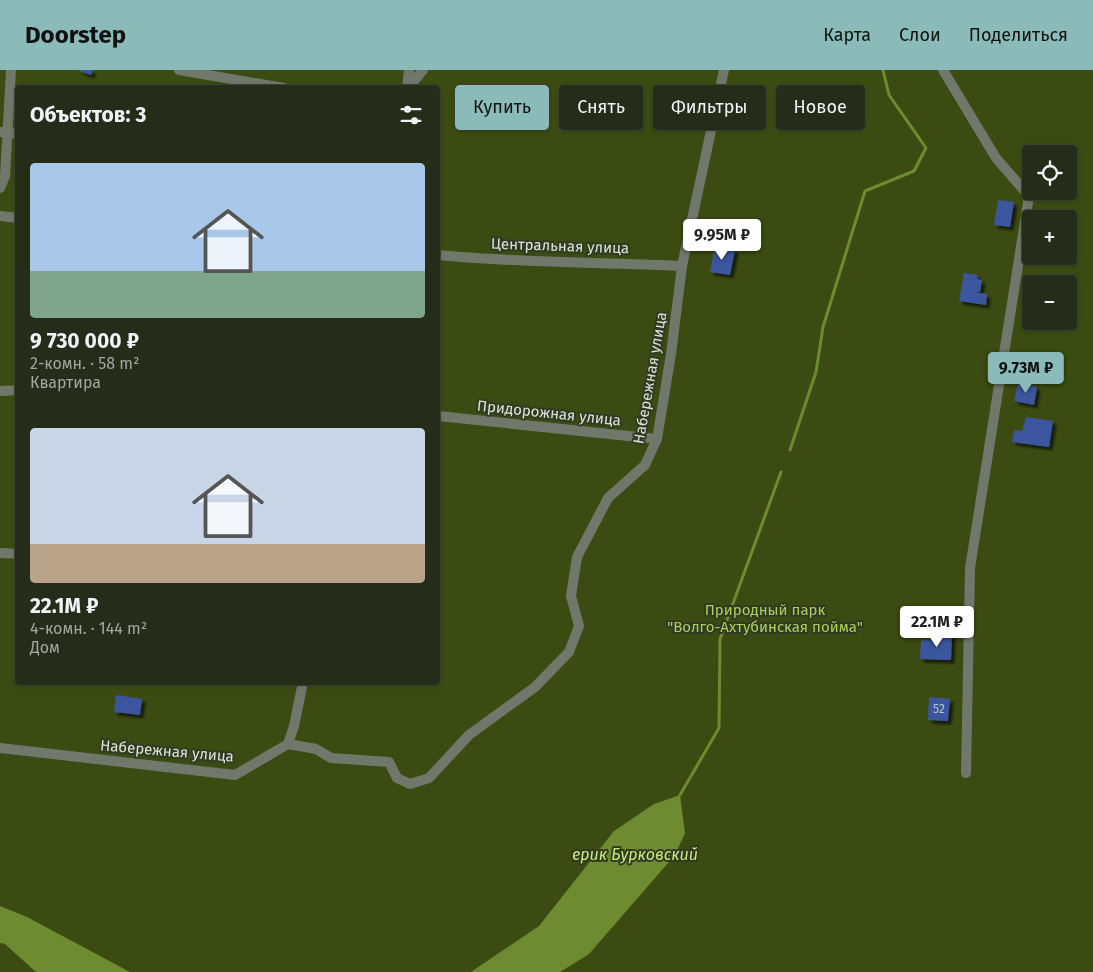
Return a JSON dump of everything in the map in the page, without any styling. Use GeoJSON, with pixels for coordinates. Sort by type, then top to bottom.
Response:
{"type":"FeatureCollection","features":[{"type":"Feature","properties":{"kind":"street"},"geometry":{"type":"LineString","coordinates":[[0,188],[5,176],[3,133],[11,70]]}},
{"type":"Feature","properties":{"kind":"street"},"geometry":{"type":"LineString","coordinates":[[179,70],[266,85]]}},
{"type":"Feature","properties":{"kind":"street"},"geometry":{"type":"LineString","coordinates":[[408,85],[409,70]]}},
{"type":"Feature","properties":{"kind":"street"},"geometry":{"type":"LineString","coordinates":[[411,85],[424,70]]}},
{"type":"Feature","properties":{"kind":"street","name":"Набережная улица"},"geometry":{"type":"LineString","coordinates":[[0,748],[235,775],[288,744],[316,749],[331,758],[389,762],[397,778],[410,784],[429,778],[469,735],[535,687],[569,652],[580,626],[571,596],[577,557],[608,498],[645,465],[657,439],[672,354],[682,266],[724,70]]}},
{"type":"Feature","properties":{"kind":"street"},"geometry":{"type":"LineString","coordinates":[[943,70],[996,158],[1029,196],[970,568],[966,773]]}},
{"type":"Feature","properties":{"kind":"street"},"geometry":{"type":"LineString","coordinates":[[0,216],[15,218]]}},
{"type":"Feature","properties":{"kind":"street","name":"Центральная улица"},"geometry":{"type":"LineString","coordinates":[[440,255],[495,260],[580,261],[682,266]]}},
{"type":"Feature","properties":{"kind":"street"},"geometry":{"type":"LineString","coordinates":[[0,391],[15,390]]}},
{"type":"Feature","properties":{"kind":"street","name":"Придорожная улица"},"geometry":{"type":"LineString","coordinates":[[440,416],[657,439]]}},
{"type":"Feature","properties":{"kind":"street"},"geometry":{"type":"LineString","coordinates":[[0,553],[15,554]]}},
{"type":"Feature","properties":{"kind":"street"},"geometry":{"type":"LineString","coordinates":[[288,744],[294,726],[302,685]]}},
{"type":"Feature","properties":{"kind":"green space","name":"Природный парк \"Волго-Ахтубинская пойма\""},"geometry":{"type":"Polygon","coordinates":[[[0,70],[1093,70],[1093,972],[0,972],[0,70]]]}},
{"type":"Feature","properties":{"kind":"water","name":"ерик Бурковский"},"geometry":{"type":"Polygon","coordinates":[[[680,795],[685,833],[675,855],[589,954],[560,972],[471,972],[539,926],[614,831],[654,804],[680,795]]]}},
{"type":"Feature","properties":{"kind":"water"},"geometry":{"type":"Polygon","coordinates":[[[0,906],[27,917],[130,972],[36,972],[5,944],[0,943],[0,906]]]}},
{"type":"Feature","properties":{"kind":"building"},"geometry":{"type":"Polygon","coordinates":[[[77,70],[93,70],[91,75],[77,70]]]}},
{"type":"Feature","properties":{"kind":"building"},"geometry":{"type":"Polygon","coordinates":[[[998,200],[1014,202],[1010,227],[994,225],[998,200]]]}},
{"type":"Feature","properties":{"kind":"building"},"geometry":{"type":"Polygon","coordinates":[[[715,246],[735,250],[730,275],[710,272],[715,246]]]}},
{"type":"Feature","properties":{"kind":"building"},"geometry":{"type":"Polygon","coordinates":[[[964,273],[978,275],[977,279],[982,280],[980,292],[974,292],[987,294],[986,305],[959,301],[964,273]]]}},
{"type":"Feature","properties":{"kind":"building"},"geometry":{"type":"Polygon","coordinates":[[[1038,352],[1059,355],[1056,377],[1035,374],[1038,352]]]}},
{"type":"Feature","properties":{"kind":"building"},"geometry":{"type":"Polygon","coordinates":[[[1018,383],[1037,387],[1034,405],[1014,401],[1018,383]]]}},
{"type":"Feature","properties":{"kind":"building"},"geometry":{"type":"Polygon","coordinates":[[[1026,417],[1053,421],[1049,447],[1012,442],[1014,430],[1022,431],[1026,417]]]}},
{"type":"Feature","properties":{"kind":"building"},"geometry":{"type":"Polygon","coordinates":[[[936,634],[952,634],[951,660],[920,659],[921,640],[936,641],[936,634]]]}},
{"type":"Feature","properties":{"kind":"building"},"geometry":{"type":"Polygon","coordinates":[[[116,695],[142,699],[140,715],[114,712],[116,695]]]}},
{"type":"Feature","properties":{"kind":"building"},"geometry":{"type":"Polygon","coordinates":[[[929,697],[950,699],[948,721],[928,720],[929,697]]]}},
{"type":"Feature","properties":{"kind":"waterway"},"geometry":{"type":"LineString","coordinates":[[790,450],[816,372],[823,327],[865,191],[914,171],[926,148],[889,95],[883,70]]}},
{"type":"Feature","properties":{"kind":"waterway"},"geometry":{"type":"LineString","coordinates":[[680,795],[719,728],[720,639],[781,472]]}}]}
